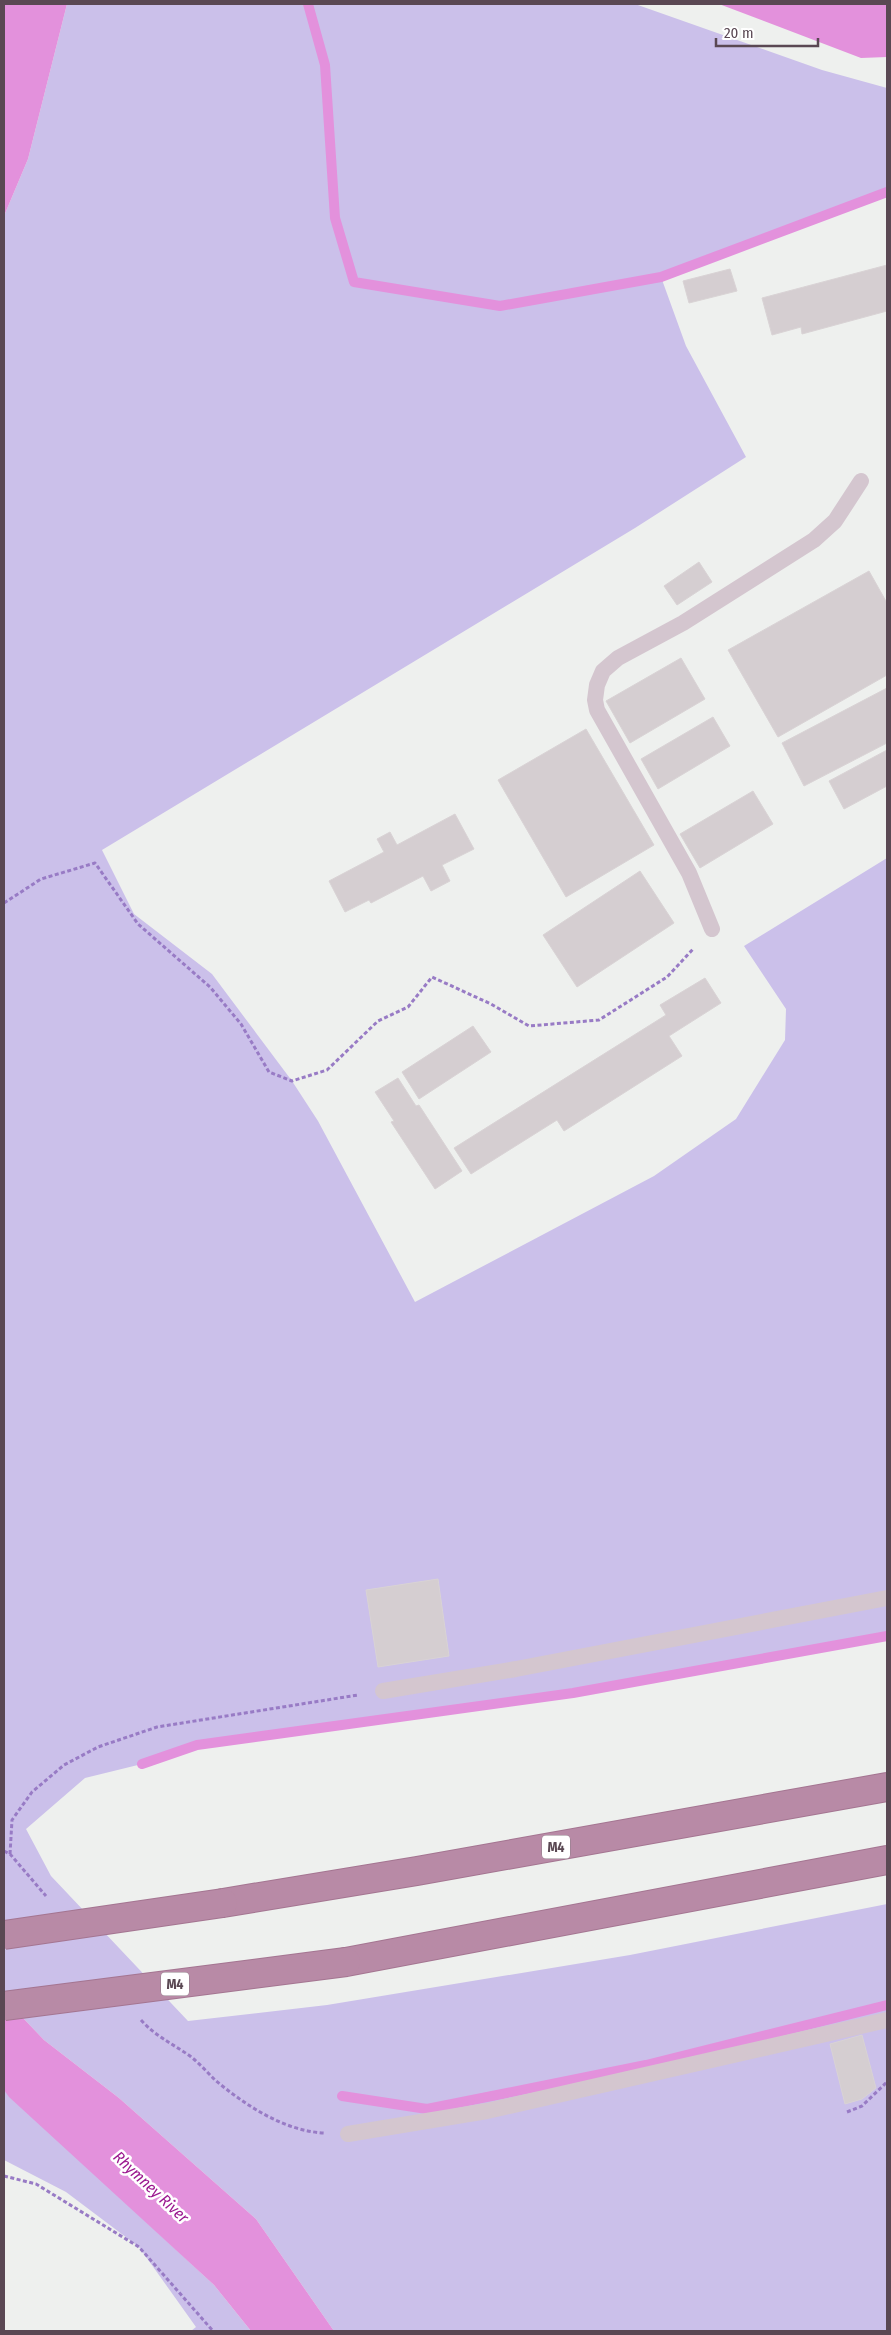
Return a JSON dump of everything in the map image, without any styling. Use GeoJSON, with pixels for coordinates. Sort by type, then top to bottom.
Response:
{"type":"FeatureCollection","features":[{"type":"Feature","properties":{"kind":"highway","name":"M4"},"geometry":{"type":"LineString","coordinates":[[4,1935],[223,1903],[417,1871],[887,1787]]}},
{"type":"Feature","properties":{"kind":"highway","name":"M4"},"geometry":{"type":"LineString","coordinates":[[4,2006],[346,1962],[887,1860]]}},
{"type":"Feature","properties":{"kind":"lane"},"geometry":{"type":"LineString","coordinates":[[712,929],[689,873],[598,710],[595,700],[597,685],[603,671],[618,658],[683,623],[814,540],[835,521],[861,481]]}},
{"type":"Feature","properties":{"kind":"lane"},"geometry":{"type":"LineString","coordinates":[[383,1691],[516,1669],[887,1598]]}},
{"type":"Feature","properties":{"kind":"lane"},"geometry":{"type":"LineString","coordinates":[[348,2134],[487,2112],[887,2020]]}},
{"type":"Feature","properties":{"kind":"path"},"geometry":{"type":"LineString","coordinates":[[4,904],[41,880],[95,863],[138,924],[210,987],[241,1024],[269,1072],[292,1082],[328,1070],[378,1021],[408,1007],[432,977],[491,1004],[529,1026],[599,1020],[667,977],[712,929]]}},
{"type":"Feature","properties":{"kind":"path"},"geometry":{"type":"LineString","coordinates":[[4,1852],[10,1854],[12,1820],[32,1792],[64,1765],[98,1747],[157,1727],[383,1691]]}},
{"type":"Feature","properties":{"kind":"path"},"geometry":{"type":"LineString","coordinates":[[847,2112],[862,2106],[887,2082]]}},
{"type":"Feature","properties":{"kind":"path"},"geometry":{"type":"LineString","coordinates":[[4,2176],[36,2184],[139,2246],[213,2331]]}},
{"type":"Feature","properties":{"kind":"shaded area"},"geometry":{"type":"Polygon","coordinates":[[[67,4],[635,4],[822,70],[887,88],[887,192],[661,277],[686,346],[746,457],[635,528],[102,850],[134,914],[212,974],[292,1081],[318,1121],[415,1302],[654,1176],[736,1119],[785,1040],[786,1009],[744,946],[887,858],[887,1636],[573,1693],[197,1745],[142,1764],[85,1778],[26,1829],[51,1876],[188,2021],[327,2005],[630,1955],[887,1904],[887,2331],[334,2331],[256,2219],[119,2098],[44,2040],[4,1998],[4,216],[28,159],[67,4]]]}},
{"type":"Feature","properties":{"kind":"shaded area"},"geometry":{"type":"Polygon","coordinates":[[[4,2090],[214,2285],[251,2331],[191,2331],[196,2327],[139,2247],[66,2192],[4,2160],[4,2090]]]}},
{"type":"Feature","properties":{"kind":"water"},"geometry":{"type":"Polygon","coordinates":[[[4,4],[67,4],[28,159],[4,216],[4,4]]]}},
{"type":"Feature","properties":{"kind":"water"},"geometry":{"type":"Polygon","coordinates":[[[719,4],[887,4],[887,57],[861,58],[719,4]]]}},
{"type":"Feature","properties":{"kind":"water","name":"Rhymney River"},"geometry":{"type":"Polygon","coordinates":[[[4,1998],[44,2040],[119,2098],[256,2219],[334,2331],[251,2331],[214,2285],[9,2097],[4,2090],[4,1998]]]}},
{"type":"Feature","properties":{"kind":"building"},"geometry":{"type":"Polygon","coordinates":[[[887,265],[887,311],[802,334],[801,327],[772,335],[762,298],[887,265]]]}},
{"type":"Feature","properties":{"kind":"building"},"geometry":{"type":"Polygon","coordinates":[[[730,269],[737,291],[689,303],[683,281],[730,269]]]}},
{"type":"Feature","properties":{"kind":"building"},"geometry":{"type":"Polygon","coordinates":[[[699,562],[712,582],[677,605],[664,586],[699,562]]]}},
{"type":"Feature","properties":{"kind":"building"},"geometry":{"type":"Polygon","coordinates":[[[869,571],[887,603],[887,675],[778,737],[728,650],[869,571]]]}},
{"type":"Feature","properties":{"kind":"building"},"geometry":{"type":"Polygon","coordinates":[[[681,658],[705,699],[630,743],[606,701],[681,658]]]}},
{"type":"Feature","properties":{"kind":"building"},"geometry":{"type":"Polygon","coordinates":[[[887,688],[887,743],[804,786],[782,743],[887,688]]]}},
{"type":"Feature","properties":{"kind":"building"},"geometry":{"type":"Polygon","coordinates":[[[713,717],[730,746],[658,789],[641,759],[713,717]]]}},
{"type":"Feature","properties":{"kind":"building"},"geometry":{"type":"Polygon","coordinates":[[[586,729],[654,845],[566,897],[498,780],[586,729]]]}},
{"type":"Feature","properties":{"kind":"building"},"geometry":{"type":"Polygon","coordinates":[[[887,750],[887,786],[844,809],[829,781],[887,750]]]}},
{"type":"Feature","properties":{"kind":"building"},"geometry":{"type":"Polygon","coordinates":[[[753,791],[773,824],[700,868],[680,834],[753,791]]]}},
{"type":"Feature","properties":{"kind":"building"},"geometry":{"type":"Polygon","coordinates":[[[455,814],[474,849],[442,865],[450,881],[431,891],[423,876],[371,903],[369,900],[345,912],[329,881],[384,852],[377,839],[390,832],[397,845],[455,814]]]}},
{"type":"Feature","properties":{"kind":"building"},"geometry":{"type":"Polygon","coordinates":[[[640,871],[674,923],[577,987],[543,935],[640,871]]]}},
{"type":"Feature","properties":{"kind":"building"},"geometry":{"type":"Polygon","coordinates":[[[705,978],[721,1003],[669,1036],[682,1056],[564,1131],[557,1120],[471,1174],[454,1148],[666,1015],[660,1005],[705,978]]]}},
{"type":"Feature","properties":{"kind":"building"},"geometry":{"type":"Polygon","coordinates":[[[473,1026],[491,1052],[419,1099],[402,1072],[473,1026]]]}},
{"type":"Feature","properties":{"kind":"building"},"geometry":{"type":"Polygon","coordinates":[[[398,1078],[416,1106],[419,1105],[462,1171],[435,1189],[391,1122],[394,1121],[375,1092],[398,1078]]]}},
{"type":"Feature","properties":{"kind":"building"},"geometry":{"type":"Polygon","coordinates":[[[438,1579],[449,1656],[378,1667],[366,1590],[438,1579]]]}},
{"type":"Feature","properties":{"kind":"building"},"geometry":{"type":"Polygon","coordinates":[[[862,2035],[876,2088],[862,2099],[845,2104],[830,2044],[862,2035]]]}},
{"type":"Feature","properties":{"kind":"waterway"},"geometry":{"type":"LineString","coordinates":[[308,4],[325,65],[335,218],[354,282],[500,306],[661,277],[887,192]]}},
{"type":"Feature","properties":{"kind":"waterway"},"geometry":{"type":"LineString","coordinates":[[142,1764],[197,1745],[573,1693],[887,1636]]}},
{"type":"Feature","properties":{"kind":"waterway"},"geometry":{"type":"LineString","coordinates":[[342,2096],[427,2109],[646,2065],[887,2005]]}}]}
